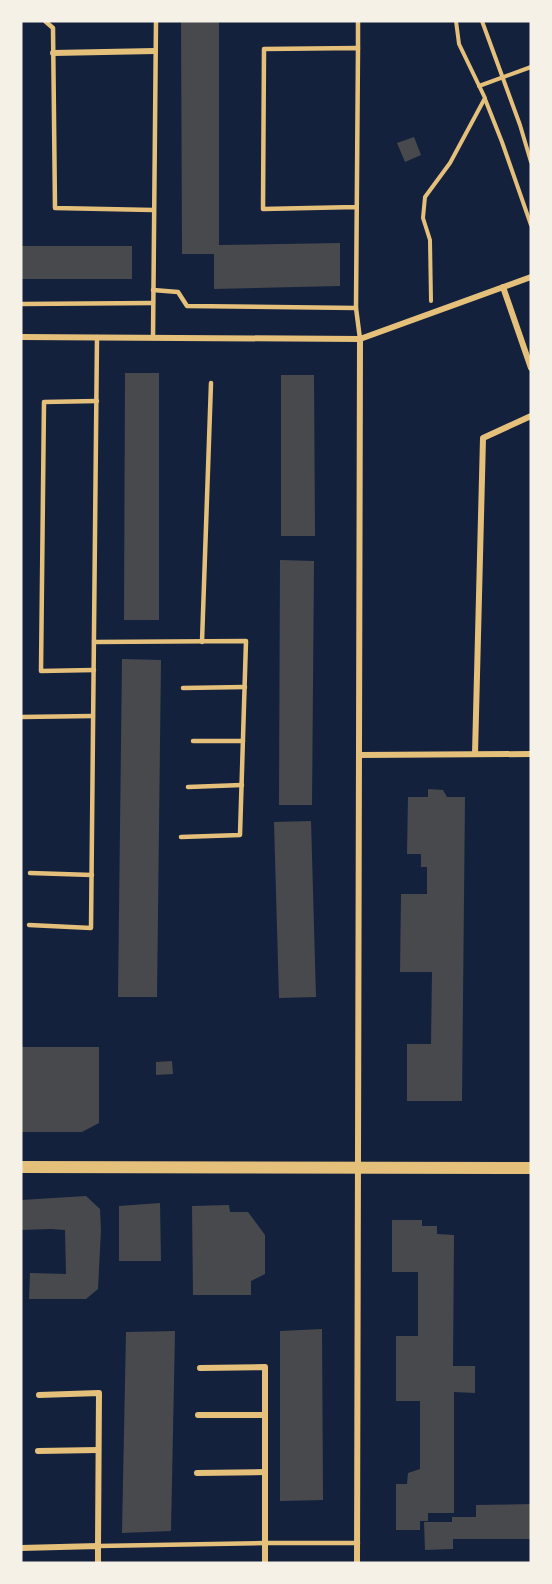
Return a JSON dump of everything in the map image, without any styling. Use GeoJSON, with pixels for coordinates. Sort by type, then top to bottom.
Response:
{"type":"FeatureCollection","features":[{"type":"Feature","properties":{"kind":"main road"},"geometry":{"type":"LineString","coordinates":[[21,1167],[531,1168]]}},
{"type":"Feature","properties":{"kind":"street"},"geometry":{"type":"LineString","coordinates":[[53,53],[155,51]]}},
{"type":"Feature","properties":{"kind":"street"},"geometry":{"type":"LineString","coordinates":[[21,337],[360,339],[531,277]]}},
{"type":"Feature","properties":{"kind":"street"},"geometry":{"type":"LineString","coordinates":[[503,287],[531,368]]}},
{"type":"Feature","properties":{"kind":"street"},"geometry":{"type":"LineString","coordinates":[[357,1563],[360,339]]}},
{"type":"Feature","properties":{"kind":"street"},"geometry":{"type":"LineString","coordinates":[[475,754],[483,438],[531,416]]}},
{"type":"Feature","properties":{"kind":"street"},"geometry":{"type":"LineString","coordinates":[[359,755],[531,754]]}},
{"type":"Feature","properties":{"kind":"street"},"geometry":{"type":"LineString","coordinates":[[200,1368],[265,1367],[265,1563]]}},
{"type":"Feature","properties":{"kind":"street"},"geometry":{"type":"LineString","coordinates":[[39,1395],[99,1394],[98,1563]]}},
{"type":"Feature","properties":{"kind":"street"},"geometry":{"type":"LineString","coordinates":[[198,1415],[264,1415]]}},
{"type":"Feature","properties":{"kind":"street"},"geometry":{"type":"LineString","coordinates":[[38,1451],[98,1450]]}},
{"type":"Feature","properties":{"kind":"street"},"geometry":{"type":"LineString","coordinates":[[197,1473],[265,1472]]}},
{"type":"Feature","properties":{"kind":"street"},"geometry":{"type":"LineString","coordinates":[[21,1548],[98,1546]]}},
{"type":"Feature","properties":{"kind":"lane"},"geometry":{"type":"LineString","coordinates":[[45,21],[53,28],[56,208],[153,210]]}},
{"type":"Feature","properties":{"kind":"lane"},"geometry":{"type":"LineString","coordinates":[[153,338],[156,21]]}},
{"type":"Feature","properties":{"kind":"lane"},"geometry":{"type":"LineString","coordinates":[[358,21],[356,308],[360,339]]}},
{"type":"Feature","properties":{"kind":"lane"},"geometry":{"type":"LineString","coordinates":[[356,207],[263,209],[264,50],[358,48]]}},
{"type":"Feature","properties":{"kind":"lane"},"geometry":{"type":"LineString","coordinates":[[153,290],[178,292],[187,306],[356,308]]}},
{"type":"Feature","properties":{"kind":"lane"},"geometry":{"type":"LineString","coordinates":[[21,304],[153,303]]}},
{"type":"Feature","properties":{"kind":"lane"},"geometry":{"type":"LineString","coordinates":[[29,925],[91,928],[97,338]]}},
{"type":"Feature","properties":{"kind":"lane"},"geometry":{"type":"LineString","coordinates":[[202,642],[211,383]]}},
{"type":"Feature","properties":{"kind":"lane"},"geometry":{"type":"LineString","coordinates":[[94,670],[41,671],[44,402],[97,401]]}},
{"type":"Feature","properties":{"kind":"lane"},"geometry":{"type":"LineString","coordinates":[[94,642],[246,641],[240,835],[181,837]]}},
{"type":"Feature","properties":{"kind":"lane"},"geometry":{"type":"LineString","coordinates":[[183,688],[245,687]]}},
{"type":"Feature","properties":{"kind":"lane"},"geometry":{"type":"LineString","coordinates":[[21,717],[93,716]]}},
{"type":"Feature","properties":{"kind":"lane"},"geometry":{"type":"LineString","coordinates":[[193,741],[243,741]]}},
{"type":"Feature","properties":{"kind":"lane"},"geometry":{"type":"LineString","coordinates":[[188,787],[242,785]]}},
{"type":"Feature","properties":{"kind":"lane"},"geometry":{"type":"LineString","coordinates":[[30,873],[92,875]]}},
{"type":"Feature","properties":{"kind":"lane"},"geometry":{"type":"LineString","coordinates":[[98,1546],[357,1543]]}},
{"type":"Feature","properties":{"kind":"path"},"geometry":{"type":"LineString","coordinates":[[456,21],[459,44],[485,98],[531,225]]}},
{"type":"Feature","properties":{"kind":"path"},"geometry":{"type":"LineString","coordinates":[[482,21],[531,162]]}},
{"type":"Feature","properties":{"kind":"path"},"geometry":{"type":"LineString","coordinates":[[479,86],[531,67]]}},
{"type":"Feature","properties":{"kind":"path"},"geometry":{"type":"LineString","coordinates":[[432,313],[429,284],[430,240],[423,218],[426,197],[450,163],[485,98]]}},
{"type":"Feature","properties":{"kind":"building"},"geometry":{"type":"Polygon","coordinates":[[[181,21],[219,21],[219,245],[340,243],[340,286],[214,289],[214,254],[182,254],[181,21]]]}},
{"type":"Feature","properties":{"kind":"building"},"geometry":{"type":"Polygon","coordinates":[[[414,137],[421,155],[405,162],[397,143],[414,137]]]}},
{"type":"Feature","properties":{"kind":"building"},"geometry":{"type":"Polygon","coordinates":[[[21,246],[132,246],[132,279],[21,279],[21,246]]]}},
{"type":"Feature","properties":{"kind":"building"},"geometry":{"type":"Polygon","coordinates":[[[125,373],[159,373],[159,620],[124,620],[125,373]]]}},
{"type":"Feature","properties":{"kind":"building"},"geometry":{"type":"Polygon","coordinates":[[[281,375],[314,375],[315,536],[281,536],[281,375]]]}},
{"type":"Feature","properties":{"kind":"building"},"geometry":{"type":"Polygon","coordinates":[[[280,560],[314,561],[312,805],[279,805],[280,560]]]}},
{"type":"Feature","properties":{"kind":"building"},"geometry":{"type":"Polygon","coordinates":[[[122,659],[161,660],[157,997],[118,997],[122,659]]]}},
{"type":"Feature","properties":{"kind":"building"},"geometry":{"type":"Polygon","coordinates":[[[428,789],[443,790],[447,797],[465,797],[462,1101],[407,1101],[407,1044],[431,1044],[432,972],[400,972],[401,894],[427,894],[427,867],[421,867],[421,854],[407,854],[408,797],[428,797],[428,789]]]}},
{"type":"Feature","properties":{"kind":"building"},"geometry":{"type":"Polygon","coordinates":[[[311,821],[316,997],[279,998],[274,822],[311,821]]]}},
{"type":"Feature","properties":{"kind":"building"},"geometry":{"type":"Polygon","coordinates":[[[21,1047],[99,1047],[99,1123],[82,1132],[21,1132],[21,1047]]]}},
{"type":"Feature","properties":{"kind":"building"},"geometry":{"type":"Polygon","coordinates":[[[172,1061],[173,1074],[156,1075],[156,1062],[172,1061]]]}},
{"type":"Feature","properties":{"kind":"building"},"geometry":{"type":"Polygon","coordinates":[[[86,1196],[100,1209],[98,1289],[86,1299],[29,1299],[30,1273],[66,1274],[65,1230],[21,1230],[21,1200],[86,1196]]]}},
{"type":"Feature","properties":{"kind":"building"},"geometry":{"type":"Polygon","coordinates":[[[160,1203],[161,1261],[119,1261],[119,1206],[160,1203]]]}},
{"type":"Feature","properties":{"kind":"building"},"geometry":{"type":"Polygon","coordinates":[[[229,1205],[230,1212],[248,1212],[265,1235],[265,1274],[251,1281],[251,1295],[193,1295],[192,1206],[229,1205]]]}},
{"type":"Feature","properties":{"kind":"building"},"geometry":{"type":"Polygon","coordinates":[[[392,1220],[422,1220],[422,1226],[437,1226],[437,1234],[454,1235],[453,1366],[475,1366],[475,1393],[454,1392],[454,1513],[428,1513],[428,1521],[420,1521],[420,1530],[396,1530],[396,1484],[407,1484],[408,1473],[420,1469],[420,1401],[396,1401],[396,1336],[418,1336],[418,1272],[392,1272],[392,1220]]]}},
{"type":"Feature","properties":{"kind":"building"},"geometry":{"type":"Polygon","coordinates":[[[322,1329],[323,1500],[280,1501],[280,1331],[322,1329]]]}},
{"type":"Feature","properties":{"kind":"building"},"geometry":{"type":"Polygon","coordinates":[[[175,1331],[171,1531],[122,1533],[126,1332],[175,1331]]]}},
{"type":"Feature","properties":{"kind":"building"},"geometry":{"type":"Polygon","coordinates":[[[531,1504],[531,1539],[453,1539],[453,1549],[425,1550],[424,1522],[452,1522],[452,1517],[476,1517],[476,1505],[531,1504]]]}}]}
